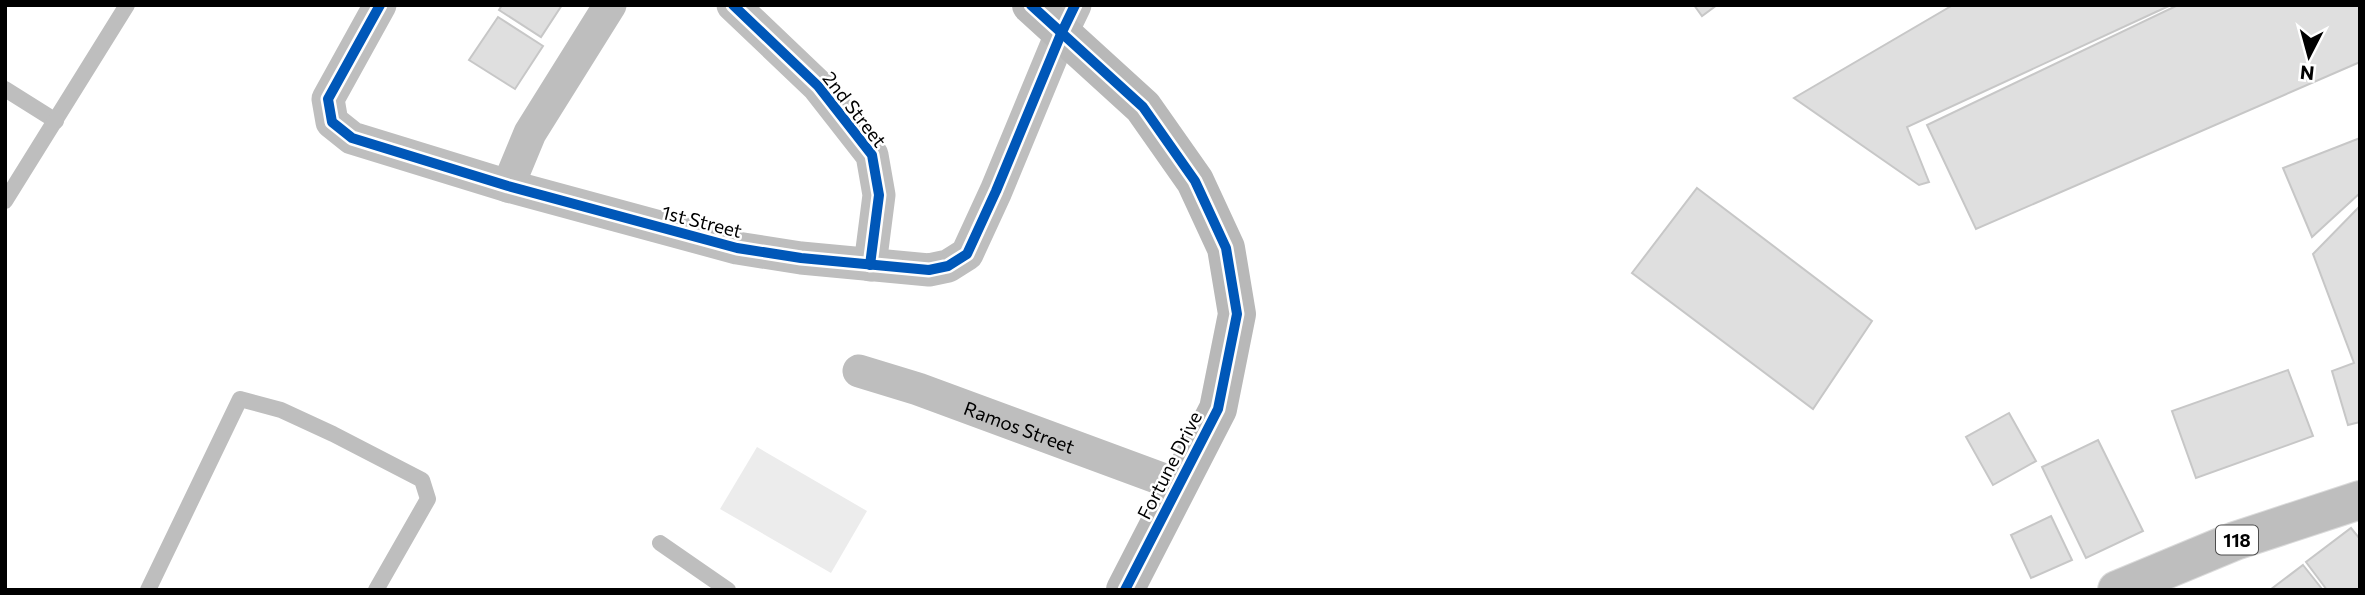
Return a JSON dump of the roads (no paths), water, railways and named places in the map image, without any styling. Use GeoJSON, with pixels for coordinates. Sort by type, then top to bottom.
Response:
{"type":"FeatureCollection","features":[{"type":"Feature","properties":{"kind":"main road","name":"118"},"geometry":{"type":"LineString","coordinates":[[2143,585],[2235,541],[2360,500]]}},
{"type":"Feature","properties":{"kind":"street","name":"1st Street"},"geometry":{"type":"LineString","coordinates":[[380,5],[328,99],[332,122],[352,138],[508,186],[737,248],[929,270],[948,266],[967,254],[1068,20]]}},
{"type":"Feature","properties":{"kind":"street"},"geometry":{"type":"LineString","coordinates":[[508,186],[530,133],[610,5]]}},
{"type":"Feature","properties":{"kind":"street","name":"2nd Street"},"geometry":{"type":"LineString","coordinates":[[733,5],[818,86],[872,155],[880,195],[870,265]]}},
{"type":"Feature","properties":{"kind":"street","name":"Fortune Drive"},"geometry":{"type":"LineString","coordinates":[[1031,5],[1068,20],[1143,107],[1195,181],[1226,248],[1237,314],[1217,409],[1125,590]]}},
{"type":"Feature","properties":{"kind":"street","name":"Ramos Street"},"geometry":{"type":"LineString","coordinates":[[859,371],[918,389],[1178,485]]}},
{"type":"Feature","properties":{"kind":"lane"},"geometry":{"type":"LineString","coordinates":[[5,201],[127,5]]}},
{"type":"Feature","properties":{"kind":"lane"},"geometry":{"type":"LineString","coordinates":[[5,89],[56,121]]}},
{"type":"Feature","properties":{"kind":"lane"},"geometry":{"type":"LineString","coordinates":[[148,590],[240,399],[281,410],[333,433],[422,480],[428,499],[376,590]]}},
{"type":"Feature","properties":{"kind":"lane"},"geometry":{"type":"LineString","coordinates":[[660,543],[729,590]]}}]}
